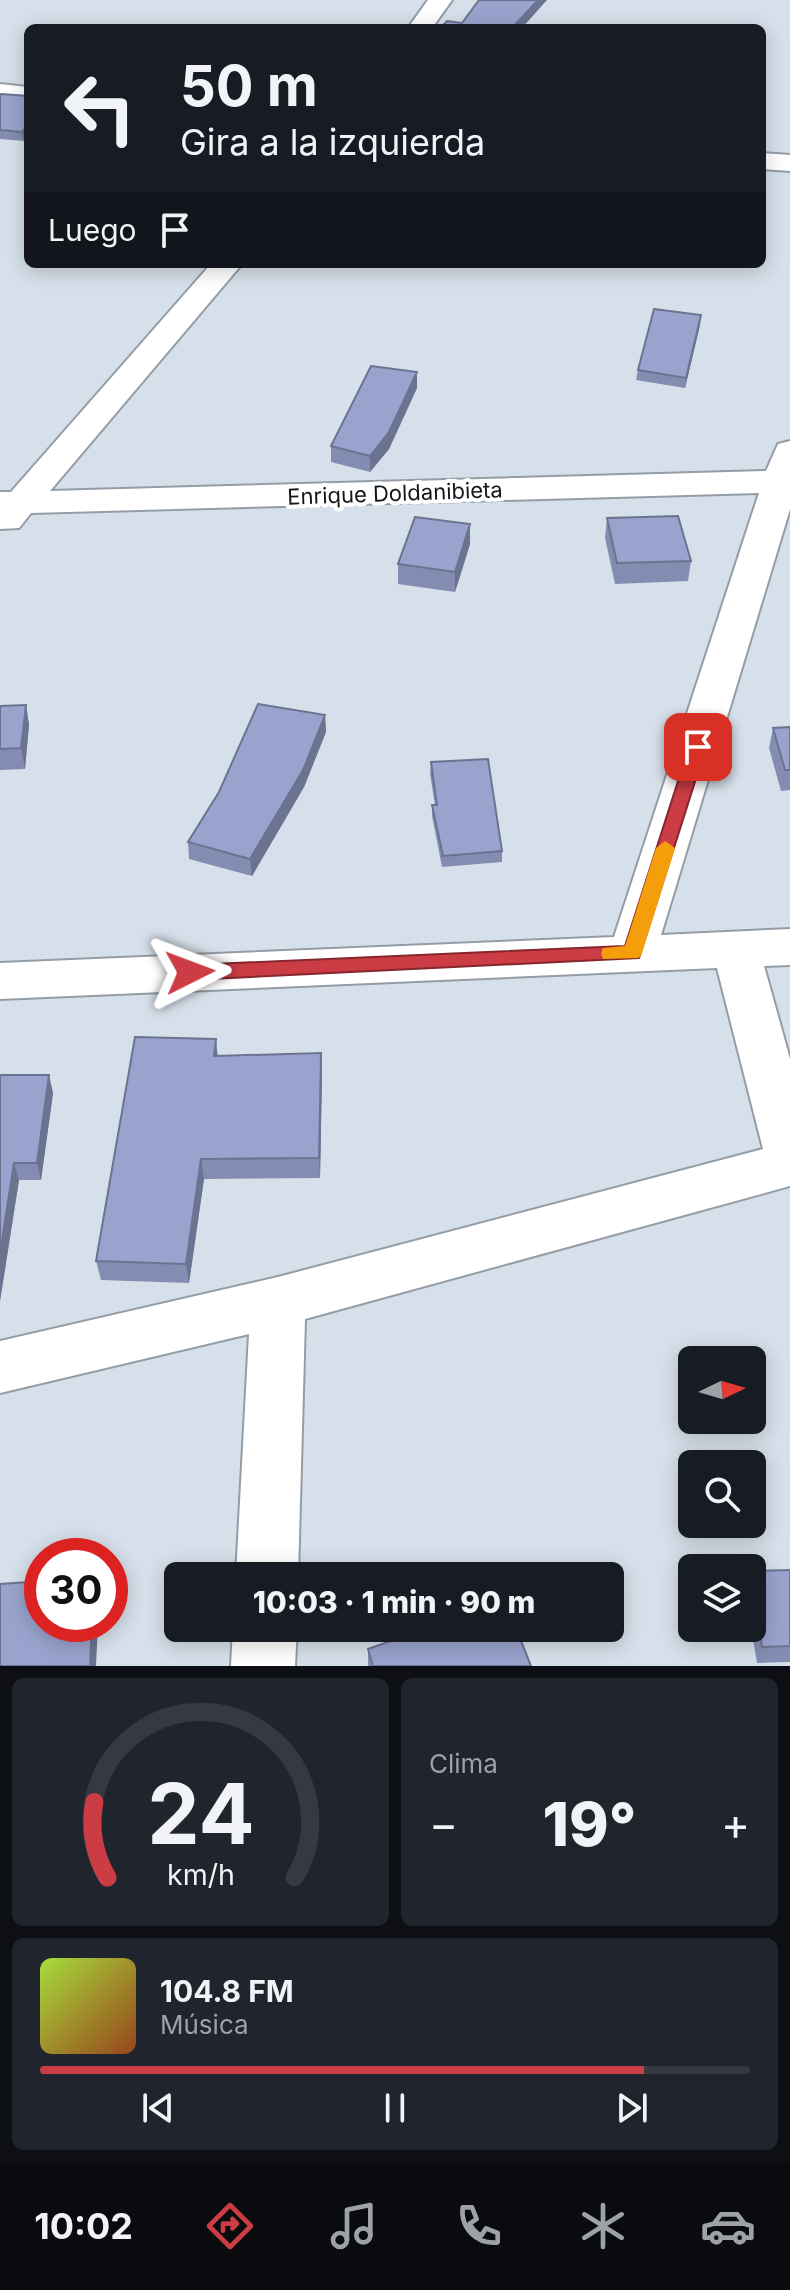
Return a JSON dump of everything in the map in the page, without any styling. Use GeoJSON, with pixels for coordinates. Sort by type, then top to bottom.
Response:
{"type":"FeatureCollection","features":[{"type":"Feature","properties":{"kind":"street"},"geometry":{"type":"LineString","coordinates":[[423,24],[440,0]]}},
{"type":"Feature","properties":{"kind":"street"},"geometry":{"type":"LineString","coordinates":[[0,92],[24,95]]}},
{"type":"Feature","properties":{"kind":"street"},"geometry":{"type":"LineString","coordinates":[[766,161],[790,163]]}},
{"type":"Feature","properties":{"kind":"street"},"geometry":{"type":"LineString","coordinates":[[6,512],[223,268]]}},
{"type":"Feature","properties":{"kind":"street"},"geometry":{"type":"LineString","coordinates":[[632,953],[787,471]]}},
{"type":"Feature","properties":{"kind":"street","name":"Enrique Doldanibieta"},"geometry":{"type":"LineString","coordinates":[[6,512],[787,471]]}},
{"type":"Feature","properties":{"kind":"street"},"geometry":{"type":"LineString","coordinates":[[0,981],[790,947]]}},
{"type":"Feature","properties":{"kind":"street"},"geometry":{"type":"LineString","coordinates":[[736,949],[790,1152]]}},
{"type":"Feature","properties":{"kind":"street"},"geometry":{"type":"LineString","coordinates":[[0,1367],[278,1302],[790,1164]]}},
{"type":"Feature","properties":{"kind":"street"},"geometry":{"type":"LineString","coordinates":[[268,1562],[278,1302]]}},
{"type":"Feature","properties":{"kind":"street"},"geometry":{"type":"LineString","coordinates":[[263,1666],[264,1642]]}},
{"type":"Feature","properties":{"kind":"building"},"geometry":{"type":"Polygon","coordinates":[[[479,0],[538,0],[516,24],[444,24],[447,21],[462,23],[479,0]]]}},
{"type":"Feature","properties":{"kind":"building"},"geometry":{"type":"Polygon","coordinates":[[[0,95],[24,96],[22,132],[0,130],[0,95]]]}},
{"type":"Feature","properties":{"kind":"building"},"geometry":{"type":"Polygon","coordinates":[[[654,309],[701,315],[686,378],[638,370],[654,309]]]}},
{"type":"Feature","properties":{"kind":"building"},"geometry":{"type":"Polygon","coordinates":[[[371,366],[417,372],[389,432],[370,456],[331,446],[371,366]]]}},
{"type":"Feature","properties":{"kind":"building"},"geometry":{"type":"Polygon","coordinates":[[[678,516],[691,561],[617,563],[607,518],[678,516]]]}},
{"type":"Feature","properties":{"kind":"building"},"geometry":{"type":"Polygon","coordinates":[[[415,517],[470,524],[455,572],[398,564],[415,517]]]}},
{"type":"Feature","properties":{"kind":"building"},"geometry":{"type":"Polygon","coordinates":[[[258,704],[325,715],[303,770],[250,859],[188,842],[219,792],[258,704]]]}},
{"type":"Feature","properties":{"kind":"building"},"geometry":{"type":"Polygon","coordinates":[[[26,705],[21,748],[0,749],[0,706],[26,705]]]}},
{"type":"Feature","properties":{"kind":"building"},"geometry":{"type":"Polygon","coordinates":[[[790,727],[790,770],[785,770],[773,728],[790,727]]]}},
{"type":"Feature","properties":{"kind":"building"},"geometry":{"type":"Polygon","coordinates":[[[488,759],[502,851],[443,856],[432,805],[437,805],[431,762],[488,759]]]}},
{"type":"Feature","properties":{"kind":"building"},"geometry":{"type":"Polygon","coordinates":[[[135,1037],[216,1039],[214,1056],[321,1053],[319,1158],[201,1159],[186,1264],[96,1261],[135,1037]]]}},
{"type":"Feature","properties":{"kind":"building"},"geometry":{"type":"Polygon","coordinates":[[[0,1075],[49,1075],[37,1163],[14,1163],[0,1253],[0,1075]]]}},
{"type":"Feature","properties":{"kind":"building"},"geometry":{"type":"Polygon","coordinates":[[[790,1570],[790,1646],[762,1647],[761,1642],[766,1642],[766,1571],[790,1570]]]}},
{"type":"Feature","properties":{"kind":"building"},"geometry":{"type":"Polygon","coordinates":[[[24,1582],[24,1642],[91,1642],[90,1666],[0,1666],[0,1584],[24,1582]]]}},
{"type":"Feature","properties":{"kind":"building"},"geometry":{"type":"Polygon","coordinates":[[[388,1642],[522,1642],[531,1666],[373,1666],[368,1649],[388,1642]]]}},
{"type":"Feature","properties":{"kind":"slow traffic"},"geometry":{"type":"LineString","coordinates":[[610,954],[632,953],[665,848]]}},
{"type":"Feature","properties":{"kind":"route"},"geometry":{"type":"LineString","coordinates":[[190,972],[632,953],[698,747]]}}]}
